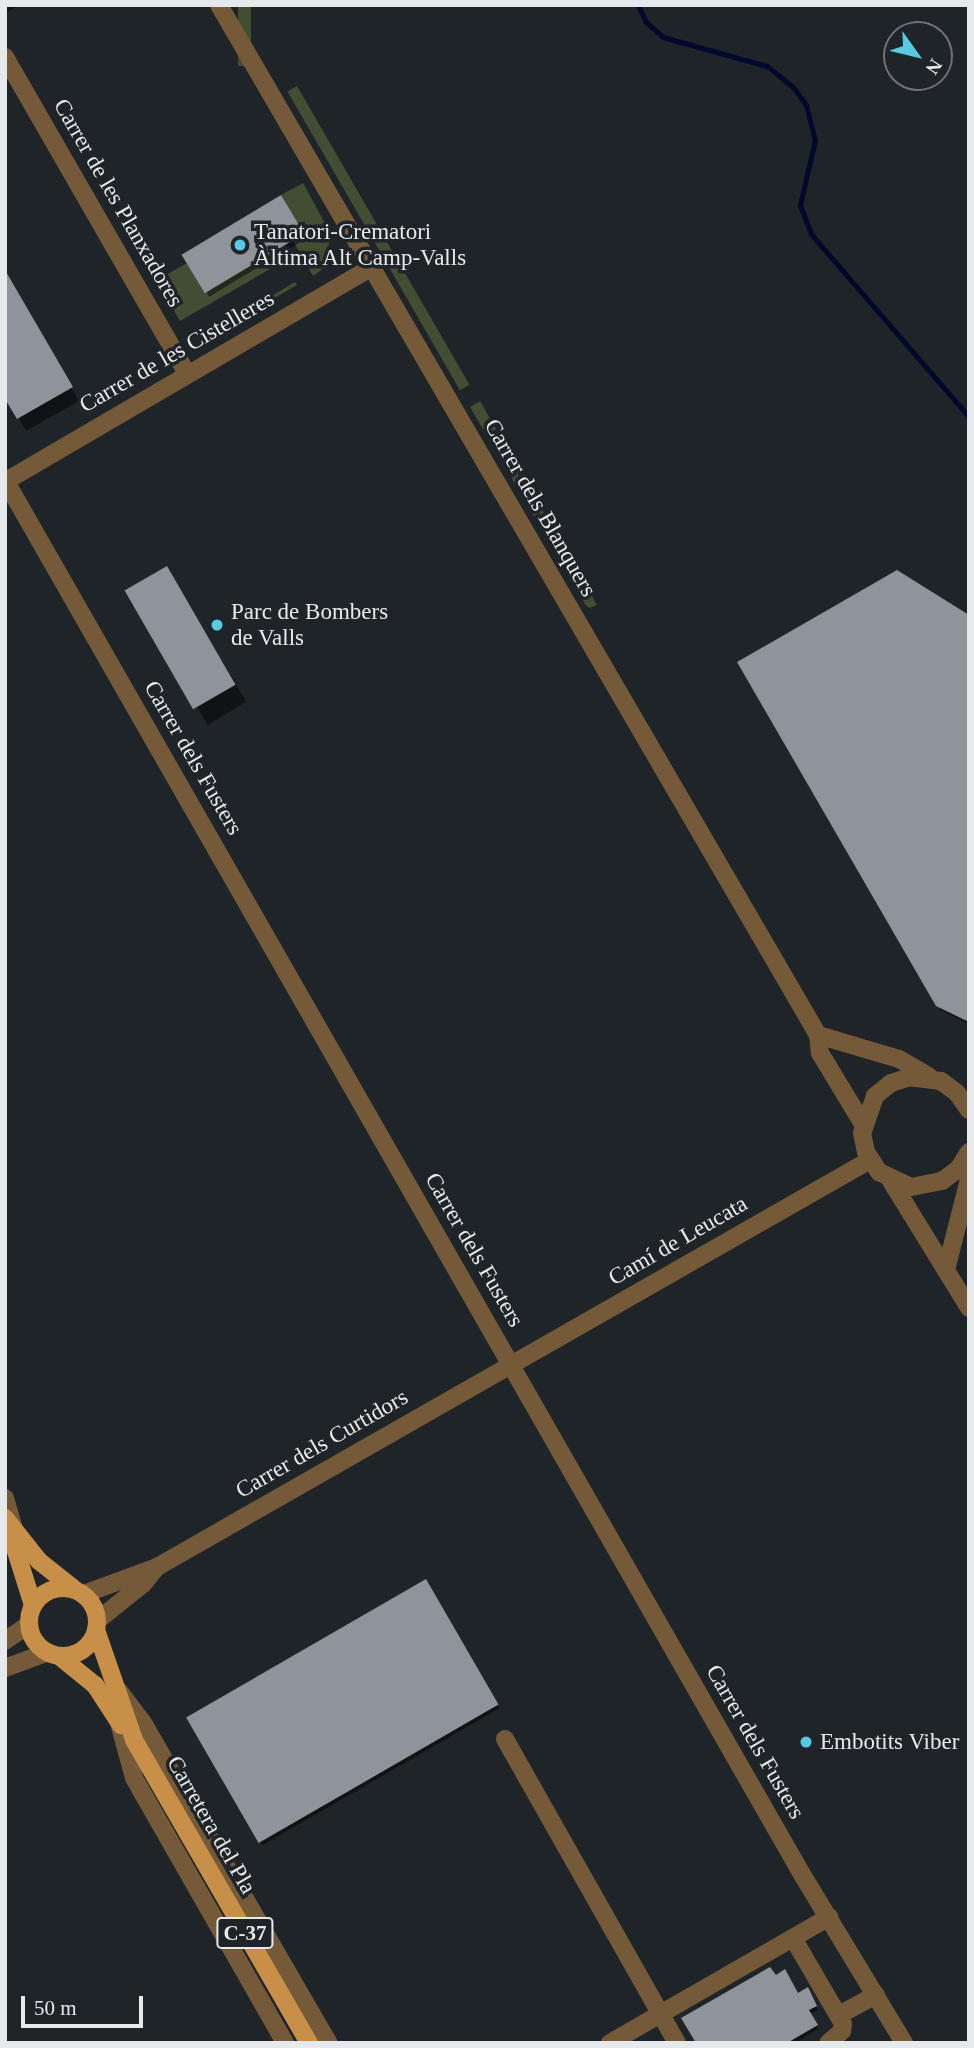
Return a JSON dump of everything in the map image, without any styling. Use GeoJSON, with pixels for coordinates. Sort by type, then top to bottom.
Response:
{"type":"FeatureCollection","features":[{"type":"Feature","properties":{"kind":"main road","name":"C-37"},"geometry":{"type":"LineString","coordinates":[[9,1535],[79,1591],[97,1625],[134,1740]]}},
{"type":"Feature","properties":{"kind":"main road"},"geometry":{"type":"LineString","coordinates":[[9,1535],[33,1605],[29,1624]]}},
{"type":"Feature","properties":{"kind":"main road"},"geometry":{"type":"LineString","coordinates":[[33,1605],[47,1591],[79,1591]]}},
{"type":"Feature","properties":{"kind":"main road","name":"C-37"},"geometry":{"type":"LineString","coordinates":[[29,1624],[32,1635],[95,1685],[119,1723],[134,1740]]}},
{"type":"Feature","properties":{"kind":"main road"},"geometry":{"type":"LineString","coordinates":[[53,1654],[85,1648],[97,1625]]}},
{"type":"Feature","properties":{"kind":"main road","name":"Carretera del Pla"},"geometry":{"type":"LineString","coordinates":[[134,1740],[309,2043]]}},
{"type":"Feature","properties":{"kind":"street","name":"Carrer dels Blanquers"},"geometry":{"type":"LineString","coordinates":[[219,5],[818,1035],[820,1053],[863,1124]]}},
{"type":"Feature","properties":{"kind":"street","name":"Carrer de les Planxadores"},"geometry":{"type":"LineString","coordinates":[[5,57],[187,374]]}},
{"type":"Feature","properties":{"kind":"street","name":"Carrer de les Cistelleres"},"geometry":{"type":"LineString","coordinates":[[6,480],[372,267]]}},
{"type":"Feature","properties":{"kind":"street","name":"Carrer dels Fusters"},"geometry":{"type":"LineString","coordinates":[[6,480],[829,1917],[904,2043]]}},
{"type":"Feature","properties":{"kind":"street"},"geometry":{"type":"LineString","coordinates":[[818,1035],[899,1059],[957,1093],[969,1111]]}},
{"type":"Feature","properties":{"kind":"street"},"geometry":{"type":"LineString","coordinates":[[931,1078],[910,1077],[891,1083],[875,1096],[863,1124],[870,1160],[891,1181],[969,1308]]}},
{"type":"Feature","properties":{"kind":"street"},"geometry":{"type":"LineString","coordinates":[[891,1181],[911,1187],[933,1185],[951,1176],[969,1152]]}},
{"type":"Feature","properties":{"kind":"street","name":"Camí de Leucata"},"geometry":{"type":"LineString","coordinates":[[512,1364],[870,1160]]}},
{"type":"Feature","properties":{"kind":"street"},"geometry":{"type":"LineString","coordinates":[[946,1270],[969,1179]]}},
{"type":"Feature","properties":{"kind":"street","name":"Carrer dels Curtidors"},"geometry":{"type":"LineString","coordinates":[[79,1591],[156,1567],[512,1364]]}},
{"type":"Feature","properties":{"kind":"street"},"geometry":{"type":"LineString","coordinates":[[5,1498],[9,1535]]}},
{"type":"Feature","properties":{"kind":"street","name":"Carrer dels Curtidors"},"geometry":{"type":"LineString","coordinates":[[97,1625],[143,1584],[156,1567]]}},
{"type":"Feature","properties":{"kind":"street"},"geometry":{"type":"LineString","coordinates":[[5,1641],[29,1624]]}},
{"type":"Feature","properties":{"kind":"street"},"geometry":{"type":"LineString","coordinates":[[5,1668],[53,1654]]}},
{"type":"Feature","properties":{"kind":"street"},"geometry":{"type":"LineString","coordinates":[[116,1687],[142,1721],[329,2043]]}},
{"type":"Feature","properties":{"kind":"street"},"geometry":{"type":"LineString","coordinates":[[119,1723],[134,1778],[285,2043]]}},
{"type":"Feature","properties":{"kind":"street"},"geometry":{"type":"LineString","coordinates":[[505,1739],[677,2043]]}},
{"type":"Feature","properties":{"kind":"street"},"geometry":{"type":"LineString","coordinates":[[610,2043],[829,1917]]}},
{"type":"Feature","properties":{"kind":"street"},"geometry":{"type":"LineString","coordinates":[[793,1938],[839,2015],[842,2031],[828,2043]]}},
{"type":"Feature","properties":{"kind":"street"},"geometry":{"type":"LineString","coordinates":[[839,2015],[876,1995]]}},
{"type":"Feature","properties":{"kind":"green space"},"geometry":{"type":"Polygon","coordinates":[[[238,5],[251,5],[251,66],[238,66],[238,5]]]}},
{"type":"Feature","properties":{"kind":"green space"},"geometry":{"type":"Polygon","coordinates":[[[297,86],[470,385],[460,390],[287,92],[297,86]]]}},
{"type":"Feature","properties":{"kind":"green space"},"geometry":{"type":"Polygon","coordinates":[[[303,183],[332,236],[328,265],[313,276],[293,241],[304,234],[281,195],[303,183]]]}},
{"type":"Feature","properties":{"kind":"green space"},"geometry":{"type":"Polygon","coordinates":[[[284,246],[291,257],[180,321],[150,269],[159,279],[187,263],[204,292],[284,246]]]}},
{"type":"Feature","properties":{"kind":"green space"},"geometry":{"type":"Polygon","coordinates":[[[295,282],[297,285],[201,341],[187,333],[200,338],[295,282]]]}},
{"type":"Feature","properties":{"kind":"green space"},"geometry":{"type":"Polygon","coordinates":[[[480,401],[597,605],[589,608],[585,604],[470,407],[480,401]]]}},
{"type":"Feature","properties":{"kind":"building","name":"Tanatori-Crematori Àltima Alt Camp-Valls"},"geometry":{"type":"Polygon","coordinates":[[[281,195],[304,234],[205,293],[182,255],[281,195]]]}},
{"type":"Feature","properties":{"kind":"building"},"geometry":{"type":"Polygon","coordinates":[[[5,270],[73,387],[17,419],[5,399],[5,270]]]}},
{"type":"Feature","properties":{"kind":"building"},"geometry":{"type":"Polygon","coordinates":[[[167,566],[236,685],[193,709],[125,590],[167,566]]]}},
{"type":"Feature","properties":{"kind":"building"},"geometry":{"type":"Polygon","coordinates":[[[897,570],[969,615],[969,1022],[936,1006],[737,662],[897,570]]]}},
{"type":"Feature","properties":{"kind":"building"},"geometry":{"type":"Polygon","coordinates":[[[426,1579],[498,1705],[259,1843],[186,1718],[426,1579]]]}},
{"type":"Feature","properties":{"kind":"building"},"geometry":{"type":"Polygon","coordinates":[[[770,1967],[776,1975],[785,1969],[798,1993],[808,1987],[817,2006],[809,2010],[818,2025],[787,2043],[696,2043],[681,2018],[770,1967]]]}},
{"type":"Feature","properties":{"kind":"waterway"},"geometry":{"type":"LineString","coordinates":[[638,5],[646,22],[663,37],[767,66],[793,87],[806,105],[815,140],[800,205],[811,234],[969,417]]}},
{"type":"Feature","properties":{"kind":"place","name":"Tanatori-Crematori Àltima Alt Camp-Valls"},"geometry":{"type":"Point","coordinates":[240,245]}},
{"type":"Feature","properties":{"kind":"place","name":"Parc de Bombers de Valls"},"geometry":{"type":"Point","coordinates":[217,625]}},
{"type":"Feature","properties":{"kind":"place","name":"Embotits Viber"},"geometry":{"type":"Point","coordinates":[806,1742]}}]}
